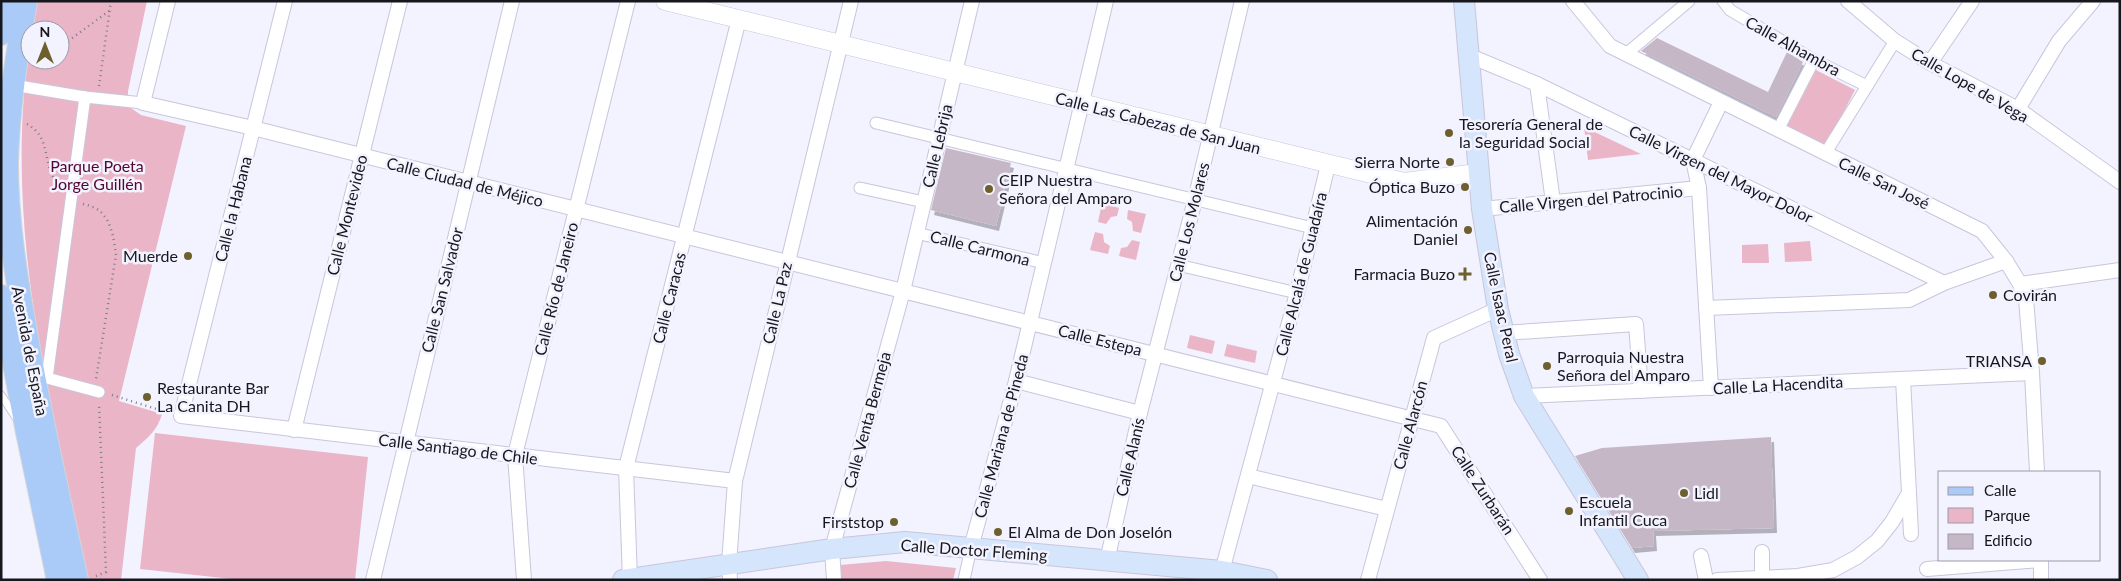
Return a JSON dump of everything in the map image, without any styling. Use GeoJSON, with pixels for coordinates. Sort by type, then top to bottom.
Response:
{"type":"FeatureCollection","features":[{"type":"Feature","properties":{"kind":"main road"},"geometry":{"type":"LineString","coordinates":[[2,28],[6,1]]}},
{"type":"Feature","properties":{"kind":"main road","name":"Avenida de España"},"geometry":{"type":"LineString","coordinates":[[26,1],[13,85],[8,172],[10,220],[16,271],[32,369],[84,578]]}},
{"type":"Feature","properties":{"kind":"main road","name":"Calle Isaac Peral"},"geometry":{"type":"LineString","coordinates":[[1464,1],[1482,209],[1498,309],[1509,354],[1524,396],[1638,580]]}},
{"type":"Feature","properties":{"kind":"main road","name":"Avenida de España"},"geometry":{"type":"LineString","coordinates":[[1,296],[58,580]]}},
{"type":"Feature","properties":{"kind":"main road","name":"Calle Doctor Fleming"},"geometry":{"type":"LineString","coordinates":[[628,579],[729,572],[832,550],[905,542],[1222,571],[1267,580]]}},
{"type":"Feature","properties":{"kind":"street"},"geometry":{"type":"LineString","coordinates":[[13,85],[85,97],[143,103],[168,1]]}},
{"type":"Feature","properties":{"kind":"street","name":"Calle la Habana"},"geometry":{"type":"LineString","coordinates":[[180,416],[285,1]]}},
{"type":"Feature","properties":{"kind":"street","name":"Calle Montevideo"},"geometry":{"type":"LineString","coordinates":[[294,430],[400,1]]}},
{"type":"Feature","properties":{"kind":"street","name":"Calle San Salvador"},"geometry":{"type":"LineString","coordinates":[[373,580],[512,1]]}},
{"type":"Feature","properties":{"kind":"street","name":"Calle Río de Janeiro"},"geometry":{"type":"LineString","coordinates":[[524,580],[515,455],[628,1]]}},
{"type":"Feature","properties":{"kind":"street","name":"Calle Las Cabezas de San Juan"},"geometry":{"type":"LineString","coordinates":[[665,1],[685,4],[954,73],[1404,182],[1478,173]]}},
{"type":"Feature","properties":{"kind":"street","name":"Calle La Paz"},"geometry":{"type":"LineString","coordinates":[[729,572],[735,481],[851,1]]}},
{"type":"Feature","properties":{"kind":"street","name":"Calle Lebrija"},"geometry":{"type":"LineString","coordinates":[[903,291],[972,1]]}},
{"type":"Feature","properties":{"kind":"street","name":"Calle Mariana de Pineda"},"geometry":{"type":"LineString","coordinates":[[971,548],[1016,381],[1106,1]]}},
{"type":"Feature","properties":{"kind":"street","name":"Calle Los Molares"},"geometry":{"type":"LineString","coordinates":[[1156,354],[1242,1]]}},
{"type":"Feature","properties":{"kind":"street","name":"Calle San José"},"geometry":{"type":"LineString","coordinates":[[1573,1],[1610,46],[1982,231],[2006,261],[2020,284],[2026,300],[2037,471]]}},
{"type":"Feature","properties":{"kind":"street"},"geometry":{"type":"LineString","coordinates":[[1626,54],[1689,1]]}},
{"type":"Feature","properties":{"kind":"street","name":"Calle Alhambra"},"geometry":{"type":"LineString","coordinates":[[1723,1],[1730,10],[1814,60],[1867,86]]}},
{"type":"Feature","properties":{"kind":"street","name":"Calle Lope de Vega"},"geometry":{"type":"LineString","coordinates":[[1848,1],[1895,41],[1930,63],[2018,109],[2120,182]]}},
{"type":"Feature","properties":{"kind":"street"},"geometry":{"type":"LineString","coordinates":[[1930,63],[1972,1]]}},
{"type":"Feature","properties":{"kind":"street"},"geometry":{"type":"LineString","coordinates":[[2018,109],[2059,41],[2093,1]]}},
{"type":"Feature","properties":{"kind":"street","name":"Calle Caracas"},"geometry":{"type":"LineString","coordinates":[[628,579],[626,468],[739,19]]}},
{"type":"Feature","properties":{"kind":"street"},"geometry":{"type":"LineString","coordinates":[[1826,154],[1895,41]]}},
{"type":"Feature","properties":{"kind":"street","name":"Calle Virgen del Mayor Dolor"},"geometry":{"type":"LineString","coordinates":[[1470,56],[1537,84],[1944,283]]}},
{"type":"Feature","properties":{"kind":"street"},"geometry":{"type":"LineString","coordinates":[[1778,130],[1814,60]]}},
{"type":"Feature","properties":{"kind":"street"},"geometry":{"type":"LineString","coordinates":[[1537,84],[1553,202]]}},
{"type":"Feature","properties":{"kind":"street"},"geometry":{"type":"LineString","coordinates":[[85,97],[47,378],[97,391]]}},
{"type":"Feature","properties":{"kind":"street"},"geometry":{"type":"LineString","coordinates":[[1711,388],[1699,188],[1693,160],[1721,102]]}},
{"type":"Feature","properties":{"kind":"street","name":"Calle Ciudad de Méjico"},"geometry":{"type":"LineString","coordinates":[[143,103],[253,128],[787,262]]}},
{"type":"Feature","properties":{"kind":"street"},"geometry":{"type":"LineString","coordinates":[[876,123],[1313,228]]}},
{"type":"Feature","properties":{"kind":"street","name":"Calle Alcalá de Guadaíra"},"geometry":{"type":"LineString","coordinates":[[1222,571],[1297,293],[1328,165]]}},
{"type":"Feature","properties":{"kind":"street"},"geometry":{"type":"LineString","coordinates":[[860,188],[924,202]]}},
{"type":"Feature","properties":{"kind":"street","name":"Calle Virgen del Patrocinio"},"geometry":{"type":"LineString","coordinates":[[1482,209],[1699,188]]}},
{"type":"Feature","properties":{"kind":"street","name":"Calle Carmona"},"geometry":{"type":"LineString","coordinates":[[916,232],[1044,263]]}},
{"type":"Feature","properties":{"kind":"street"},"geometry":{"type":"LineString","coordinates":[[1706,308],[1909,300],[1944,283],[2006,261]]}},
{"type":"Feature","properties":{"kind":"street","name":"Calle Estepa"},"geometry":{"type":"LineString","coordinates":[[787,262],[1412,418]]}},
{"type":"Feature","properties":{"kind":"street"},"geometry":{"type":"LineString","coordinates":[[1178,265],[1297,293]]}},
{"type":"Feature","properties":{"kind":"street"},"geometry":{"type":"LineString","coordinates":[[2020,284],[2120,270]]}},
{"type":"Feature","properties":{"kind":"street","name":"Calle Venta Bermeja"},"geometry":{"type":"LineString","coordinates":[[834,580],[832,550],[903,291]]}},
{"type":"Feature","properties":{"kind":"street","name":"Calle Alarcón"},"geometry":{"type":"LineString","coordinates":[[1368,580],[1434,338],[1498,309]]}},
{"type":"Feature","properties":{"kind":"street"},"geometry":{"type":"LineString","coordinates":[[1504,333],[1636,324],[1641,391]]}},
{"type":"Feature","properties":{"kind":"street","name":"Calle Alanís"},"geometry":{"type":"LineString","coordinates":[[1107,560],[1140,413],[1156,354]]}},
{"type":"Feature","properties":{"kind":"street","name":"Calle La Hacendita"},"geometry":{"type":"LineString","coordinates":[[1524,396],[2032,374]]}},
{"type":"Feature","properties":{"kind":"street"},"geometry":{"type":"LineString","coordinates":[[1903,380],[1911,534]]}},
{"type":"Feature","properties":{"kind":"street"},"geometry":{"type":"LineString","coordinates":[[1016,381],[1140,413]]}},
{"type":"Feature","properties":{"kind":"street","name":"Calle Santiago de Chile"},"geometry":{"type":"LineString","coordinates":[[180,416],[735,481]]}},
{"type":"Feature","properties":{"kind":"street","name":"Calle Zurbarán"},"geometry":{"type":"LineString","coordinates":[[1412,418],[1441,426],[1540,580]]}},
{"type":"Feature","properties":{"kind":"street"},"geometry":{"type":"LineString","coordinates":[[1248,476],[1387,509]]}},
{"type":"Feature","properties":{"kind":"street"},"geometry":{"type":"LineString","coordinates":[[1717,580],[1798,576],[1834,570],[1857,556],[1882,535],[1909,493]]}},
{"type":"Feature","properties":{"kind":"street"},"geometry":{"type":"LineString","coordinates":[[964,580],[971,548]]}},
{"type":"Feature","properties":{"kind":"street"},"geometry":{"type":"LineString","coordinates":[[1762,552],[1762,577]]}},
{"type":"Feature","properties":{"kind":"street"},"geometry":{"type":"LineString","coordinates":[[1701,556],[1706,580]]}},
{"type":"Feature","properties":{"kind":"street"},"geometry":{"type":"LineString","coordinates":[[1927,569],[2028,561]]}},
{"type":"Feature","properties":{"kind":"street"},"geometry":{"type":"LineString","coordinates":[[2041,561],[2042,580]]}},
{"type":"Feature","properties":{"kind":"lane"},"geometry":{"type":"LineString","coordinates":[[1,395],[27,432]]}},
{"type":"Feature","properties":{"kind":"path"},"geometry":{"type":"LineString","coordinates":[[97,98],[111,1]]}},
{"type":"Feature","properties":{"kind":"path"},"geometry":{"type":"LineString","coordinates":[[70,40],[110,11]]}},
{"type":"Feature","properties":{"kind":"path"},"geometry":{"type":"LineString","coordinates":[[11,117],[34,128],[44,142],[48,163],[56,181],[71,196],[85,205],[96,208],[106,218],[114,237],[116,255],[97,391],[106,572],[84,578]]}},
{"type":"Feature","properties":{"kind":"path"},"geometry":{"type":"LineString","coordinates":[[97,391],[180,416]]}},
{"type":"Feature","properties":{"kind":"green space","name":"Parque Poeta Jorge Guillén"},"geometry":{"type":"Polygon","coordinates":[[[36,1],[147,1],[128,91],[128,106],[141,115],[186,126],[119,401],[162,414],[152,433],[136,448],[121,580],[88,580],[59,447],[34,313],[26,246],[22,179],[23,111],[27,70],[70,70],[70,20],[33,20],[36,1]]]}},
{"type":"Feature","properties":{"kind":"green space"},"geometry":{"type":"Polygon","coordinates":[[[1816,70],[1855,90],[1826,146],[1787,126],[1816,70]]]}},
{"type":"Feature","properties":{"kind":"green space"},"geometry":{"type":"Polygon","coordinates":[[[1584,127],[1641,154],[1588,160],[1584,127]]]}},
{"type":"Feature","properties":{"kind":"green space"},"geometry":{"type":"Polygon","coordinates":[[[1102,203],[1119,208],[1117,216],[1111,217],[1106,224],[1098,222],[1102,203]]]}},
{"type":"Feature","properties":{"kind":"green space"},"geometry":{"type":"Polygon","coordinates":[[[1128,210],[1146,214],[1141,233],[1133,231],[1132,222],[1127,219],[1128,210]]]}},
{"type":"Feature","properties":{"kind":"green space"},"geometry":{"type":"Polygon","coordinates":[[[1095,232],[1103,234],[1104,242],[1110,246],[1108,254],[1090,250],[1095,232]]]}},
{"type":"Feature","properties":{"kind":"green space"},"geometry":{"type":"Polygon","coordinates":[[[1132,240],[1140,242],[1136,260],[1119,256],[1121,248],[1127,247],[1132,240]]]}},
{"type":"Feature","properties":{"kind":"green space"},"geometry":{"type":"Polygon","coordinates":[[[1810,241],[1812,261],[1785,262],[1784,243],[1810,241]]]}},
{"type":"Feature","properties":{"kind":"green space"},"geometry":{"type":"Polygon","coordinates":[[[1768,244],[1769,263],[1742,263],[1742,245],[1768,244]]]}},
{"type":"Feature","properties":{"kind":"green space"},"geometry":{"type":"Polygon","coordinates":[[[1190,335],[1215,341],[1212,354],[1187,348],[1190,335]]]}},
{"type":"Feature","properties":{"kind":"green space"},"geometry":{"type":"Polygon","coordinates":[[[1227,344],[1257,351],[1255,363],[1224,356],[1227,344]]]}},
{"type":"Feature","properties":{"kind":"green space"},"geometry":{"type":"Polygon","coordinates":[[[155,433],[368,457],[355,580],[241,580],[140,569],[155,433]]]}},
{"type":"Feature","properties":{"kind":"green space"},"geometry":{"type":"Polygon","coordinates":[[[886,561],[956,568],[953,580],[841,580],[840,565],[886,561]]]}},
{"type":"Feature","properties":{"kind":"building"},"geometry":{"type":"Polygon","coordinates":[[[1657,38],[1768,92],[1787,52],[1803,62],[1776,117],[1641,51],[1657,38]]]}},
{"type":"Feature","properties":{"kind":"building"},"geometry":{"type":"Polygon","coordinates":[[[946,148],[1011,163],[996,226],[931,210],[946,148]]]}},
{"type":"Feature","properties":{"kind":"building","name":"Lidl"},"geometry":{"type":"Polygon","coordinates":[[[1771,437],[1774,528],[1653,531],[1654,546],[1632,548],[1575,456],[1602,448],[1771,437]]]}},
{"type":"Feature","properties":{"kind":"place","name":"Tesorería General de la Seguridad Social"},"geometry":{"type":"Point","coordinates":[1449,133]}},
{"type":"Feature","properties":{"kind":"place","name":"Sierra Norte"},"geometry":{"type":"Point","coordinates":[1450,162]}},
{"type":"Feature","properties":{"kind":"place","name":"Óptica Buzo"},"geometry":{"type":"Point","coordinates":[1465,187]}},
{"type":"Feature","properties":{"kind":"place","name":"CEIP Nuestra Señora del Amparo"},"geometry":{"type":"Point","coordinates":[989,189]}},
{"type":"Feature","properties":{"kind":"place","name":"Alimentación Daniel"},"geometry":{"type":"Point","coordinates":[1468,230]}},
{"type":"Feature","properties":{"kind":"place","name":"Muerde"},"geometry":{"type":"Point","coordinates":[188,256]}},
{"type":"Feature","properties":{"kind":"place","name":"Farmacia Buzo"},"geometry":{"type":"Point","coordinates":[1465,274]}},
{"type":"Feature","properties":{"kind":"place","name":"Covirán"},"geometry":{"type":"Point","coordinates":[1993,295]}},
{"type":"Feature","properties":{"kind":"place","name":"TRIANSA"},"geometry":{"type":"Point","coordinates":[2042,361]}},
{"type":"Feature","properties":{"kind":"place","name":"Parroquia Nuestra Señora del Amparo"},"geometry":{"type":"Point","coordinates":[1547,366]}},
{"type":"Feature","properties":{"kind":"place","name":"Restaurante Bar La Canita DH"},"geometry":{"type":"Point","coordinates":[147,397]}},
{"type":"Feature","properties":{"kind":"place","name":"Lidl"},"geometry":{"type":"Point","coordinates":[1684,493]}},
{"type":"Feature","properties":{"kind":"place","name":"Escuela Infantil Cuca"},"geometry":{"type":"Point","coordinates":[1569,511]}},
{"type":"Feature","properties":{"kind":"place","name":"Firststop"},"geometry":{"type":"Point","coordinates":[894,522]}},
{"type":"Feature","properties":{"kind":"place","name":"El Alma de Don Joselón"},"geometry":{"type":"Point","coordinates":[998,532]}}]}
